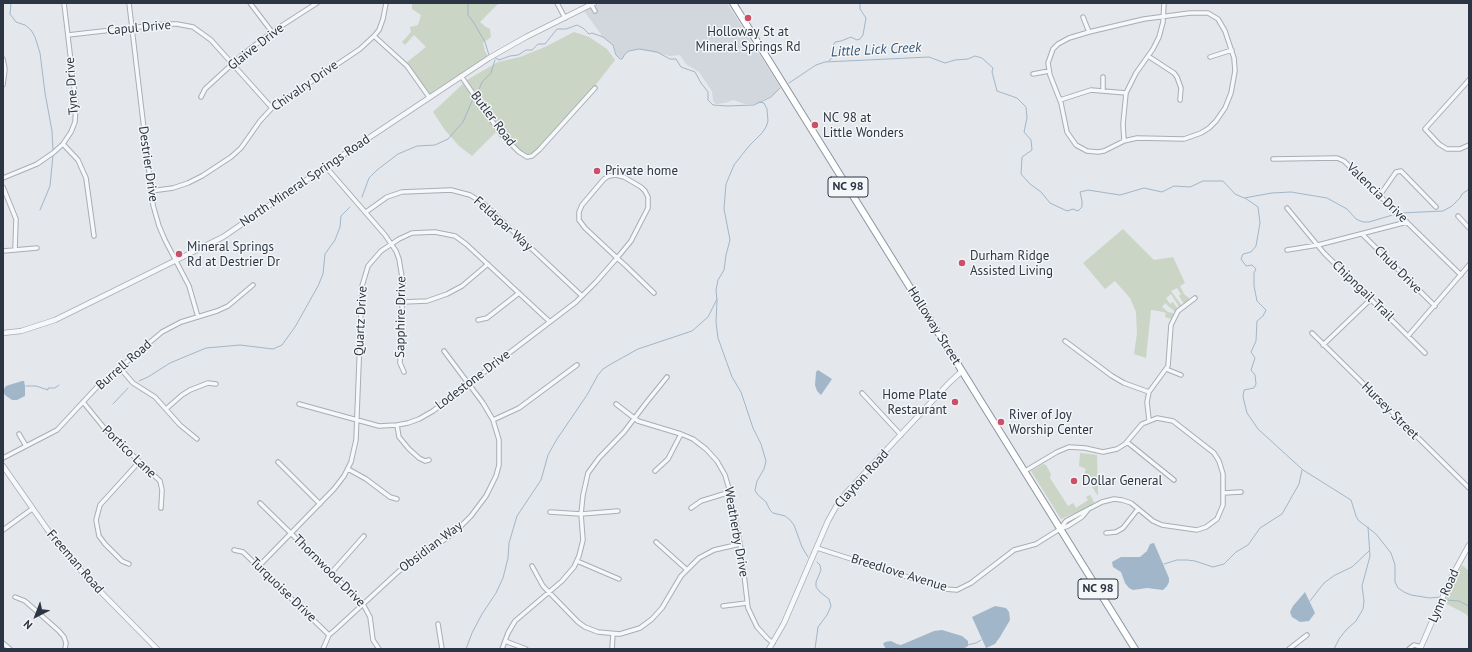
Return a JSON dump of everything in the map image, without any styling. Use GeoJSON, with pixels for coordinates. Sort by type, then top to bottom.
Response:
{"type":"FeatureCollection","features":[{"type":"Feature","properties":{"kind":"highway","name":"Holloway Street"},"geometry":{"type":"LineString","coordinates":[[733,3],[1135,649]]}},
{"type":"Feature","properties":{"kind":"street","name":"Tyne Drive"},"geometry":{"type":"LineString","coordinates":[[3,178],[42,161],[53,154],[63,144],[73,127],[76,112],[64,3]]}},
{"type":"Feature","properties":{"kind":"street","name":"Destrier Drive"},"geometry":{"type":"LineString","coordinates":[[128,3],[150,191],[159,226],[189,286],[198,316]]}},
{"type":"Feature","properties":{"kind":"street"},"geometry":{"type":"LineString","coordinates":[[250,3],[272,32]]}},
{"type":"Feature","properties":{"kind":"street","name":"Glaive Drive"},"geometry":{"type":"LineString","coordinates":[[201,97],[205,89],[272,32],[317,3]]}},
{"type":"Feature","properties":{"kind":"street","name":"Chivalry Drive"},"geometry":{"type":"LineString","coordinates":[[150,191],[181,186],[202,176],[224,162],[241,148],[260,121],[272,108],[360,49],[374,36],[379,30],[383,19],[386,3]]}},
{"type":"Feature","properties":{"kind":"street"},"geometry":{"type":"LineString","coordinates":[[557,3],[565,18]]}},
{"type":"Feature","properties":{"kind":"street"},"geometry":{"type":"LineString","coordinates":[[1124,141],[1123,124],[1126,93],[1133,78],[1159,37],[1164,16],[1164,3]]}},
{"type":"Feature","properties":{"kind":"street"},"geometry":{"type":"LineString","coordinates":[[593,4],[595,12]]}},
{"type":"Feature","properties":{"kind":"street","name":"North Mineral Springs Road"},"geometry":{"type":"LineString","coordinates":[[3,333],[26,330],[55,320],[223,237],[489,58],[593,4]]}},
{"type":"Feature","properties":{"kind":"street"},"geometry":{"type":"LineString","coordinates":[[1190,13],[1212,14],[1224,27],[1232,50],[1235,71],[1230,96],[1223,113],[1209,128],[1197,136],[1184,139],[1141,138],[1124,141],[1104,151],[1087,151],[1080,147],[1072,140],[1067,132],[1060,100],[1049,71],[1048,63],[1055,47],[1068,38],[1089,32],[1130,21],[1164,16],[1190,13]]}},
{"type":"Feature","properties":{"kind":"street"},"geometry":{"type":"LineString","coordinates":[[1083,17],[1089,32]]}},
{"type":"Feature","properties":{"kind":"street","name":"Capul Drive"},"geometry":{"type":"LineString","coordinates":[[68,35],[170,24],[193,27],[211,40],[272,108]]}},
{"type":"Feature","properties":{"kind":"street"},"geometry":{"type":"LineString","coordinates":[[374,36],[407,66],[429,97]]}},
{"type":"Feature","properties":{"kind":"street"},"geometry":{"type":"LineString","coordinates":[[1210,56],[1232,50]]}},
{"type":"Feature","properties":{"kind":"street"},"geometry":{"type":"LineString","coordinates":[[1148,56],[1174,73],[1177,77],[1181,88],[1180,100]]}},
{"type":"Feature","properties":{"kind":"street"},"geometry":{"type":"LineString","coordinates":[[3,59],[5,69],[3,85]]}},
{"type":"Feature","properties":{"kind":"street"},"geometry":{"type":"LineString","coordinates":[[1033,74],[1049,71]]}},
{"type":"Feature","properties":{"kind":"street","name":"Butler Road"},"geometry":{"type":"LineString","coordinates":[[461,76],[501,134],[519,152],[527,157],[535,154],[595,88]]}},
{"type":"Feature","properties":{"kind":"street"},"geometry":{"type":"LineString","coordinates":[[1103,77],[1103,90]]}},
{"type":"Feature","properties":{"kind":"street"},"geometry":{"type":"LineString","coordinates":[[1469,80],[1424,129],[1439,144],[1447,149],[1460,149],[1469,145]]}},
{"type":"Feature","properties":{"kind":"street"},"geometry":{"type":"LineString","coordinates":[[1060,100],[1083,92],[1103,90],[1126,93]]}},
{"type":"Feature","properties":{"kind":"street"},"geometry":{"type":"LineString","coordinates":[[63,144],[78,160],[86,178],[94,236]]}},
{"type":"Feature","properties":{"kind":"street","name":"Valencia Drive"},"geometry":{"type":"LineString","coordinates":[[1273,159],[1341,159],[1380,195],[1460,275]]}},
{"type":"Feature","properties":{"kind":"street","name":"Sapphire Drive"},"geometry":{"type":"LineString","coordinates":[[326,167],[391,243],[399,259],[403,302],[400,363],[404,372]]}},
{"type":"Feature","properties":{"kind":"street"},"geometry":{"type":"LineString","coordinates":[[1380,195],[1396,172],[1401,171],[1436,207]]}},
{"type":"Feature","properties":{"kind":"street","name":"Lodestone Drive"},"geometry":{"type":"LineString","coordinates":[[299,404],[378,426],[397,425],[408,423],[425,416],[469,384],[582,296],[617,258],[631,241],[648,208],[649,201],[647,194],[642,187],[624,177],[616,175],[606,177],[582,205],[578,216],[585,228],[617,258],[654,293]]}},
{"type":"Feature","properties":{"kind":"street"},"geometry":{"type":"LineString","coordinates":[[3,187],[16,219],[15,250]]}},
{"type":"Feature","properties":{"kind":"street","name":"Feldspar Way"},"geometry":{"type":"LineString","coordinates":[[366,212],[387,197],[402,192],[452,190],[470,195],[482,203],[582,296]]}},
{"type":"Feature","properties":{"kind":"street","name":"Chipngail Trail"},"geometry":{"type":"LineString","coordinates":[[1287,208],[1324,253],[1425,353]]}},
{"type":"Feature","properties":{"kind":"street"},"geometry":{"type":"LineString","coordinates":[[1458,216],[1469,228]]}},
{"type":"Feature","properties":{"kind":"street","name":"Chipngail Trail"},"geometry":{"type":"LineString","coordinates":[[1288,250],[1318,245],[1407,222]]}},
{"type":"Feature","properties":{"kind":"street","name":"Quartz Drive"},"geometry":{"type":"LineString","coordinates":[[258,567],[338,485],[348,469],[354,451],[357,421],[363,279],[366,270],[374,258],[391,243],[412,234],[435,232],[449,234],[466,244],[550,322]]}},
{"type":"Feature","properties":{"kind":"street","name":"Chub Drive"},"geometry":{"type":"LineString","coordinates":[[1362,234],[1435,306]]}},
{"type":"Feature","properties":{"kind":"street"},"geometry":{"type":"LineString","coordinates":[[3,251],[37,248]]}},
{"type":"Feature","properties":{"kind":"street"},"geometry":{"type":"LineString","coordinates":[[403,302],[427,301],[447,294],[462,286],[488,264]]}},
{"type":"Feature","properties":{"kind":"street"},"geometry":{"type":"LineString","coordinates":[[1408,336],[1469,265]]}},
{"type":"Feature","properties":{"kind":"street","name":"Burrell Road"},"geometry":{"type":"LineString","coordinates":[[3,458],[57,430],[97,387],[168,328],[228,306],[253,285]]}},
{"type":"Feature","properties":{"kind":"street"},"geometry":{"type":"LineString","coordinates":[[478,320],[487,318],[519,293]]}},
{"type":"Feature","properties":{"kind":"street"},"geometry":{"type":"LineString","coordinates":[[1149,420],[1147,402],[1149,392],[1166,369],[1169,355],[1171,325],[1178,311],[1195,298]]}},
{"type":"Feature","properties":{"kind":"street"},"geometry":{"type":"LineString","coordinates":[[1323,345],[1371,299]]}},
{"type":"Feature","properties":{"kind":"street","name":"Hursey Street"},"geometry":{"type":"LineString","coordinates":[[1312,333],[1469,488]]}},
{"type":"Feature","properties":{"kind":"street"},"geometry":{"type":"LineString","coordinates":[[1066,340],[1112,376],[1124,383],[1149,392]]}},
{"type":"Feature","properties":{"kind":"street","name":"Obsidian Way"},"geometry":{"type":"LineString","coordinates":[[323,649],[329,635],[362,603],[399,571],[457,530],[471,516],[492,484],[499,465],[499,440],[493,420],[483,403],[444,351]]}},
{"type":"Feature","properties":{"kind":"street"},"geometry":{"type":"LineString","coordinates":[[493,420],[519,408],[576,365]]}},
{"type":"Feature","properties":{"kind":"street"},"geometry":{"type":"LineString","coordinates":[[120,368],[133,383],[155,397],[183,428],[197,439]]}},
{"type":"Feature","properties":{"kind":"street"},"geometry":{"type":"LineString","coordinates":[[1166,369],[1181,374]]}},
{"type":"Feature","properties":{"kind":"street","name":"Clayton Road"},"geometry":{"type":"LineString","coordinates":[[769,649],[788,614],[828,521],[840,501],[962,371]]}},
{"type":"Feature","properties":{"kind":"street"},"geometry":{"type":"LineString","coordinates":[[502,649],[515,621],[566,578],[577,561],[583,540],[581,514],[584,488],[588,473],[599,458],[624,432],[667,377]]}},
{"type":"Feature","properties":{"kind":"street"},"geometry":{"type":"LineString","coordinates":[[166,409],[190,390],[208,383],[216,384]]}},
{"type":"Feature","properties":{"kind":"street"},"geometry":{"type":"LineString","coordinates":[[862,393],[901,435]]}},
{"type":"Feature","properties":{"kind":"street","name":"Portico Lane"},"geometry":{"type":"LineString","coordinates":[[83,402],[105,429],[161,484],[162,508]]}},
{"type":"Feature","properties":{"kind":"street","name":"Weatherby Drive"},"geometry":{"type":"LineString","coordinates":[[616,404],[634,418],[644,423],[693,439],[712,454],[721,468],[730,492],[740,544],[747,603],[751,615],[758,627],[773,643]]}},
{"type":"Feature","properties":{"kind":"street"},"geometry":{"type":"LineString","coordinates":[[1025,471],[1064,449],[1073,447],[1107,452],[1117,449],[1127,442],[1142,424],[1156,418],[1173,421],[1214,453],[1219,461],[1223,474],[1223,505],[1217,519],[1206,527],[1198,530],[1162,525],[1153,521],[1131,503],[1114,499],[1102,502],[1066,521],[1060,529]]}},
{"type":"Feature","properties":{"kind":"street"},"geometry":{"type":"LineString","coordinates":[[397,425],[399,437],[408,449],[419,458],[425,461],[429,460]]}},
{"type":"Feature","properties":{"kind":"street"},"geometry":{"type":"LineString","coordinates":[[19,434],[26,446]]}},
{"type":"Feature","properties":{"kind":"street"},"geometry":{"type":"LineString","coordinates":[[655,471],[668,459],[681,434]]}},
{"type":"Feature","properties":{"kind":"street"},"geometry":{"type":"LineString","coordinates":[[1127,442],[1174,480]]}},
{"type":"Feature","properties":{"kind":"street"},"geometry":{"type":"LineString","coordinates":[[129,564],[122,561],[99,536],[96,520],[100,505],[139,462]]}},
{"type":"Feature","properties":{"kind":"street"},"geometry":{"type":"LineString","coordinates":[[278,462],[320,504]]}},
{"type":"Feature","properties":{"kind":"street","name":"Freeman Road"},"geometry":{"type":"LineString","coordinates":[[3,466],[32,509],[74,564],[157,649]]}},
{"type":"Feature","properties":{"kind":"street"},"geometry":{"type":"LineString","coordinates":[[348,469],[366,479],[390,497],[397,499]]}},
{"type":"Feature","properties":{"kind":"street"},"geometry":{"type":"LineString","coordinates":[[690,508],[701,501],[730,492]]}},
{"type":"Feature","properties":{"kind":"street"},"geometry":{"type":"LineString","coordinates":[[1223,493],[1241,492]]}},
{"type":"Feature","properties":{"kind":"street","name":"Thornwood Drive"},"geometry":{"type":"LineString","coordinates":[[260,503],[362,603],[370,617],[373,640],[379,649]]}},
{"type":"Feature","properties":{"kind":"street"},"geometry":{"type":"LineString","coordinates":[[1106,534],[1116,532],[1123,528],[1138,508]]}},
{"type":"Feature","properties":{"kind":"street"},"geometry":{"type":"LineString","coordinates":[[3,530],[9,524],[32,509]]}},
{"type":"Feature","properties":{"kind":"street"},"geometry":{"type":"LineString","coordinates":[[550,512],[581,514],[618,511]]}},
{"type":"Feature","properties":{"kind":"street","name":"Breedlove Avenue"},"geometry":{"type":"LineString","coordinates":[[816,548],[945,588],[957,590],[971,583],[1014,550],[1034,545],[1060,529]]}},
{"type":"Feature","properties":{"kind":"street"},"geometry":{"type":"LineString","coordinates":[[332,572],[364,536]]}},
{"type":"Feature","properties":{"kind":"street"},"geometry":{"type":"LineString","coordinates":[[656,542],[686,569]]}},
{"type":"Feature","properties":{"kind":"street"},"geometry":{"type":"LineString","coordinates":[[532,566],[538,579],[572,617],[585,626],[598,632],[613,634],[634,631],[652,619],[662,608],[686,569],[706,554],[722,548],[740,544]]}},
{"type":"Feature","properties":{"kind":"street","name":"Lynn Road"},"geometry":{"type":"LineString","coordinates":[[1420,648],[1452,576],[1469,545]]}},
{"type":"Feature","properties":{"kind":"street","name":"Turquoise Drive"},"geometry":{"type":"LineString","coordinates":[[234,550],[243,552],[329,635]]}},
{"type":"Feature","properties":{"kind":"street"},"geometry":{"type":"LineString","coordinates":[[577,561],[619,579]]}},
{"type":"Feature","properties":{"kind":"street"},"geometry":{"type":"LineString","coordinates":[[15,597],[25,602],[59,631],[66,643],[65,649]]}},
{"type":"Feature","properties":{"kind":"street"},"geometry":{"type":"LineString","coordinates":[[722,606],[747,603]]}},
{"type":"Feature","properties":{"kind":"street"},"geometry":{"type":"LineString","coordinates":[[438,624],[442,649]]}},
{"type":"Feature","properties":{"kind":"street"},"geometry":{"type":"LineString","coordinates":[[612,649],[613,634]]}},
{"type":"Feature","properties":{"kind":"street"},"geometry":{"type":"LineString","coordinates":[[1290,649],[1307,635]]}},
{"type":"Feature","properties":{"kind":"street"},"geometry":{"type":"LineString","coordinates":[[505,642],[526,649]]}},
{"type":"Feature","properties":{"kind":"street"},"geometry":{"type":"LineString","coordinates":[[1409,649],[1414,645],[1420,648]]}},
{"type":"Feature","properties":{"kind":"street"},"geometry":{"type":"LineString","coordinates":[[4,646],[10,649]]}},
{"type":"Feature","properties":{"kind":"shaded area"},"geometry":{"type":"Polygon","coordinates":[[[600,3],[727,3],[780,87],[774,95],[757,104],[745,104],[733,100],[716,104],[713,101],[712,91],[699,72],[686,64],[680,55],[670,56],[639,49],[629,51],[622,59],[617,56],[613,45],[603,37],[584,11],[600,3]]]}},
{"type":"Feature","properties":{"kind":"green space"},"geometry":{"type":"Polygon","coordinates":[[[412,3],[501,3],[497,5],[480,22],[490,29],[491,37],[483,43],[489,58],[430,96],[406,63],[426,47],[414,35],[405,45],[402,42],[411,32],[410,27],[418,25],[421,15],[412,9],[412,3]]]}},
{"type":"Feature","properties":{"kind":"green space"},"geometry":{"type":"Polygon","coordinates":[[[574,32],[589,37],[607,49],[615,60],[594,87],[534,154],[527,157],[506,139],[499,129],[472,156],[459,146],[445,130],[433,112],[467,80],[498,62],[520,57],[545,47],[574,32]]]}},
{"type":"Feature","properties":{"kind":"green space"},"geometry":{"type":"Polygon","coordinates":[[[1123,229],[1154,260],[1173,257],[1185,283],[1180,286],[1184,294],[1190,299],[1184,304],[1179,296],[1181,294],[1177,288],[1171,291],[1182,306],[1179,307],[1171,294],[1166,298],[1170,304],[1173,302],[1177,308],[1175,312],[1165,303],[1162,307],[1168,312],[1173,313],[1174,315],[1171,319],[1165,317],[1166,313],[1151,310],[1146,358],[1134,354],[1137,333],[1136,312],[1130,298],[1115,281],[1105,289],[1083,263],[1123,229]]]}},
{"type":"Feature","properties":{"kind":"green space"},"geometry":{"type":"Polygon","coordinates":[[[1080,453],[1097,455],[1098,496],[1084,474],[1086,469],[1079,466],[1080,453]]]}},
{"type":"Feature","properties":{"kind":"green space"},"geometry":{"type":"Polygon","coordinates":[[[1043,464],[1046,465],[1051,474],[1050,478],[1068,506],[1073,503],[1076,508],[1088,500],[1086,497],[1090,495],[1094,502],[1091,506],[1061,519],[1031,471],[1043,464]]]}},
{"type":"Feature","properties":{"kind":"green space"},"geometry":{"type":"Polygon","coordinates":[[[1462,565],[1469,571],[1469,618],[1466,614],[1443,602],[1462,565]]]}},
{"type":"Feature","properties":{"kind":"water"},"geometry":{"type":"Polygon","coordinates":[[[818,370],[832,379],[821,395],[817,391],[815,385],[816,372],[818,370]]]}},
{"type":"Feature","properties":{"kind":"water"},"geometry":{"type":"Polygon","coordinates":[[[24,381],[25,386],[25,396],[17,400],[12,400],[5,395],[3,391],[6,386],[24,381]]]}},
{"type":"Feature","properties":{"kind":"water"},"geometry":{"type":"Polygon","coordinates":[[[1154,543],[1169,578],[1167,586],[1163,590],[1147,588],[1133,590],[1129,588],[1125,583],[1121,572],[1113,567],[1112,562],[1121,557],[1140,557],[1147,551],[1150,544],[1154,543]]]}},
{"type":"Feature","properties":{"kind":"water"},"geometry":{"type":"Polygon","coordinates":[[[1305,592],[1315,613],[1309,621],[1300,622],[1292,617],[1290,612],[1305,592]]]}},
{"type":"Feature","properties":{"kind":"water"},"geometry":{"type":"Polygon","coordinates":[[[995,606],[1006,608],[1009,612],[1010,620],[995,644],[986,648],[972,617],[995,606]]]}},
{"type":"Feature","properties":{"kind":"water"},"geometry":{"type":"Polygon","coordinates":[[[942,630],[962,636],[968,641],[968,646],[963,649],[886,649],[883,644],[891,641],[901,645],[934,631],[942,630]]]}},
{"type":"Feature","properties":{"kind":"waterway"},"geometry":{"type":"LineString","coordinates":[[11,3],[10,14],[16,22],[25,25],[31,30],[40,53],[52,131],[53,150]]}},
{"type":"Feature","properties":{"kind":"waterway","name":"Little Lick Creek"},"geometry":{"type":"LineString","coordinates":[[468,3],[468,15],[485,42],[489,55]]}},
{"type":"Feature","properties":{"kind":"waterway"},"geometry":{"type":"LineString","coordinates":[[829,61],[835,54],[833,46],[835,42],[851,37],[857,40],[863,35],[866,18],[860,9],[860,3]]}},
{"type":"Feature","properties":{"kind":"waterway","name":"Little Lick Creek"},"geometry":{"type":"LineString","coordinates":[[494,57],[499,60],[518,55],[526,50],[532,50],[538,44],[545,44],[557,29],[566,29],[577,25],[589,34],[592,33],[603,37],[613,45],[616,55],[620,59],[622,59],[629,51],[639,49],[657,52],[670,59],[676,59],[681,67],[695,72],[708,92],[708,100],[713,105],[754,105],[771,97],[780,88]]}},
{"type":"Feature","properties":{"kind":"waterway","name":"Little Lick Creek"},"geometry":{"type":"LineString","coordinates":[[789,83],[816,65],[825,62],[929,57],[945,63],[955,60],[968,59],[975,56],[982,58],[993,68],[992,72],[997,91],[1017,98],[1026,107],[1027,118],[1024,132],[1031,140],[1032,150],[1022,157],[1021,174],[1030,184],[1041,192],[1050,203],[1067,211],[1073,209],[1078,211],[1082,207],[1080,192],[1088,190],[1120,195],[1144,188],[1162,192],[1174,186],[1190,187],[1203,181],[1223,181],[1235,194],[1244,198],[1272,193],[1291,192],[1327,198],[1347,209],[1356,219],[1363,222],[1369,222],[1396,214]]}},
{"type":"Feature","properties":{"kind":"waterway"},"geometry":{"type":"LineString","coordinates":[[478,92],[482,82],[491,73],[495,60]]}},
{"type":"Feature","properties":{"kind":"waterway"},"geometry":{"type":"LineString","coordinates":[[362,197],[369,178],[398,154],[417,146],[435,145],[448,139],[463,122],[473,99]]}},
{"type":"Feature","properties":{"kind":"waterway"},"geometry":{"type":"LineString","coordinates":[[759,102],[764,103],[767,109],[768,121],[766,127],[734,165],[726,184],[724,209],[730,240],[724,270],[718,280],[716,290],[716,322],[718,338],[732,377],[741,392],[766,461],[764,469],[757,481],[755,490],[757,494],[766,502],[773,513],[785,516],[794,525],[802,547],[808,557]]}},
{"type":"Feature","properties":{"kind":"waterway"},"geometry":{"type":"LineString","coordinates":[[40,210],[50,186],[53,155]]}},
{"type":"Feature","properties":{"kind":"waterway","name":"Little Lick Creek"},"geometry":{"type":"LineString","coordinates":[[1401,213],[1443,211],[1452,206],[1462,194],[1469,189]]}},
{"type":"Feature","properties":{"kind":"waterway"},"geometry":{"type":"LineString","coordinates":[[1245,198],[1258,207],[1260,223],[1256,246],[1251,252],[1243,254],[1241,259],[1246,266],[1252,265],[1256,269],[1254,273],[1254,286],[1257,301],[1266,310],[1263,316],[1257,321],[1256,341],[1251,352],[1255,358],[1251,370],[1255,375],[1256,384],[1254,388],[1244,390],[1243,397],[1247,413],[1258,429],[1303,470],[1351,500],[1358,520],[1376,534],[1391,553],[1395,565],[1395,582],[1398,588],[1411,595],[1430,598],[1439,597]]}},
{"type":"Feature","properties":{"kind":"waterway"},"geometry":{"type":"LineString","coordinates":[[139,381],[170,363],[206,348],[240,345],[273,349],[282,345],[295,327],[318,286],[323,274],[325,254],[335,240],[340,227],[341,216],[350,207]]}},
{"type":"Feature","properties":{"kind":"waterway"},"geometry":{"type":"LineString","coordinates":[[466,649],[472,633],[482,614],[496,593],[503,578],[508,558],[509,543],[517,516],[541,480],[548,455],[557,439],[587,395],[598,375],[603,369],[638,349],[692,331],[708,317],[717,299]]}},
{"type":"Feature","properties":{"kind":"waterway"},"geometry":{"type":"LineString","coordinates":[[26,386],[36,386],[48,390],[48,388],[55,388],[59,385]]}},
{"type":"Feature","properties":{"kind":"waterway"},"geometry":{"type":"LineString","coordinates":[[113,404],[128,388]]}},
{"type":"Feature","properties":{"kind":"waterway"},"geometry":{"type":"LineString","coordinates":[[1164,564],[1177,560],[1195,561],[1213,567],[1224,564],[1236,552],[1248,545],[1260,528],[1282,514],[1299,484],[1302,470]]}},
{"type":"Feature","properties":{"kind":"waterway"},"geometry":{"type":"LineString","coordinates":[[1334,649],[1339,639],[1356,621],[1363,609],[1364,601],[1362,586],[1370,556],[1368,527]]}},
{"type":"Feature","properties":{"kind":"waterway"},"geometry":{"type":"LineString","coordinates":[[1310,601],[1324,583],[1335,575],[1352,567],[1369,551]]}},
{"type":"Feature","properties":{"kind":"waterway"},"geometry":{"type":"LineString","coordinates":[[815,649],[818,627],[827,615],[831,606],[829,599],[816,587],[816,582],[821,570],[820,565],[817,562]]}},
{"type":"Feature","properties":{"kind":"waterway"},"geometry":{"type":"LineString","coordinates":[[1446,600],[1459,601],[1469,606]]}},
{"type":"Feature","properties":{"kind":"waterway"},"geometry":{"type":"LineString","coordinates":[[967,645],[981,640]]}},
{"type":"Feature","properties":{"kind":"place","name":"Holloway St at Mineral Springs Rd"},"geometry":{"type":"Point","coordinates":[748,18]}},
{"type":"Feature","properties":{"kind":"place","name":"NC 98 at Little Wonders"},"geometry":{"type":"Point","coordinates":[815,125]}},
{"type":"Feature","properties":{"kind":"place","name":"Private home"},"geometry":{"type":"Point","coordinates":[597,171]}},
{"type":"Feature","properties":{"kind":"place","name":"Mineral Springs Rd at Destrier Dr"},"geometry":{"type":"Point","coordinates":[179,254]}},
{"type":"Feature","properties":{"kind":"place","name":"Durham Ridge Assisted Living"},"geometry":{"type":"Point","coordinates":[962,263]}},
{"type":"Feature","properties":{"kind":"place","name":"Home Plate Restaurant"},"geometry":{"type":"Point","coordinates":[955,402]}},
{"type":"Feature","properties":{"kind":"place","name":"River of Joy Worship Center"},"geometry":{"type":"Point","coordinates":[1001,422]}},
{"type":"Feature","properties":{"kind":"place","name":"Dollar General"},"geometry":{"type":"Point","coordinates":[1074,481]}}]}
